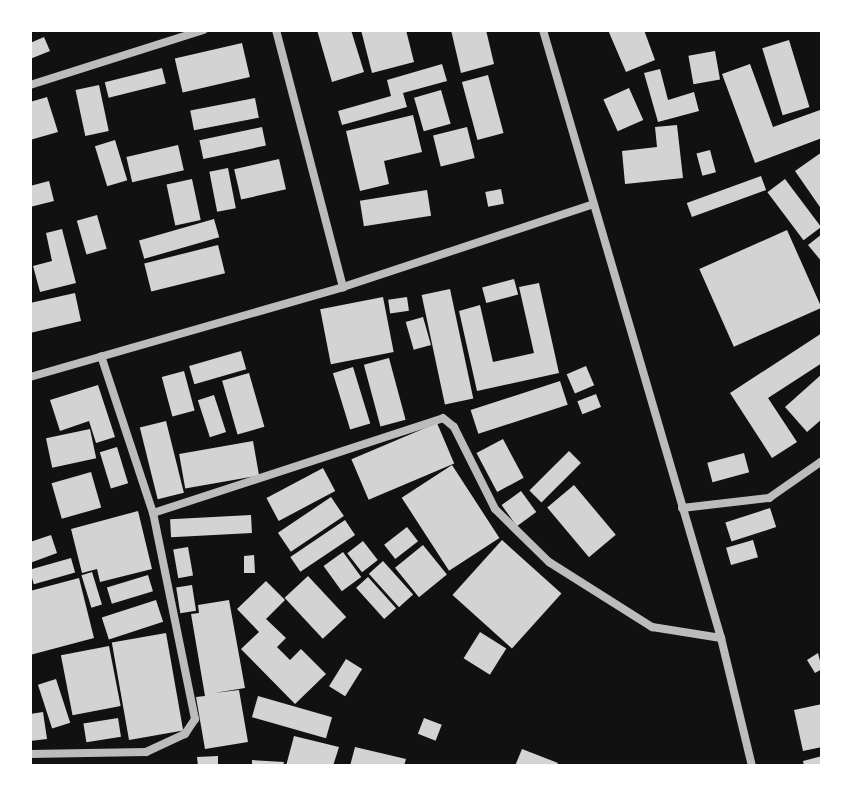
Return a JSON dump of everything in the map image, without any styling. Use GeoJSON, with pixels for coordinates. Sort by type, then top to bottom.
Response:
{"type":"FeatureCollection","features":[{"type":"Feature","properties":{"kind":"street"},"geometry":{"type":"LineString","coordinates":[[30,85],[203,30]]}},
{"type":"Feature","properties":{"kind":"street"},"geometry":{"type":"LineString","coordinates":[[276,30],[343,287]]}},
{"type":"Feature","properties":{"kind":"street"},"geometry":{"type":"LineString","coordinates":[[543,30],[591,205],[721,638],[752,766]]}},
{"type":"Feature","properties":{"kind":"street"},"geometry":{"type":"LineString","coordinates":[[30,377],[343,287],[591,205]]}},
{"type":"Feature","properties":{"kind":"street"},"geometry":{"type":"LineString","coordinates":[[30,754],[146,752],[192,729],[194,704],[153,513],[101,356]]}},
{"type":"Feature","properties":{"kind":"street"},"geometry":{"type":"LineString","coordinates":[[153,513],[443,418],[454,427],[495,509],[549,562],[652,627],[721,638]]}},
{"type":"Feature","properties":{"kind":"street"},"geometry":{"type":"LineString","coordinates":[[682,508],[769,498],[822,461]]}},
{"type":"Feature","properties":{"kind":"building"},"geometry":{"type":"Polygon","coordinates":[[[317,30],[351,30],[364,72],[332,82],[317,30]]]}},
{"type":"Feature","properties":{"kind":"building"},"geometry":{"type":"Polygon","coordinates":[[[361,30],[406,30],[414,62],[372,73],[361,30]]]}},
{"type":"Feature","properties":{"kind":"building"},"geometry":{"type":"Polygon","coordinates":[[[451,30],[486,30],[494,64],[461,73],[451,30]]]}},
{"type":"Feature","properties":{"kind":"building"},"geometry":{"type":"Polygon","coordinates":[[[608,30],[644,30],[655,60],[626,72],[608,30]]]}},
{"type":"Feature","properties":{"kind":"building"},"geometry":{"type":"Polygon","coordinates":[[[44,37],[50,51],[30,59],[30,43],[44,37]]]}},
{"type":"Feature","properties":{"kind":"building"},"geometry":{"type":"Polygon","coordinates":[[[789,40],[809,107],[783,115],[762,48],[789,40]]]}},
{"type":"Feature","properties":{"kind":"building"},"geometry":{"type":"Polygon","coordinates":[[[242,43],[250,77],[183,93],[175,59],[242,43]]]}},
{"type":"Feature","properties":{"kind":"building"},"geometry":{"type":"Polygon","coordinates":[[[715,51],[720,80],[693,84],[688,56],[715,51]]]}},
{"type":"Feature","properties":{"kind":"building"},"geometry":{"type":"Polygon","coordinates":[[[442,64],[447,81],[403,93],[407,107],[342,125],[338,111],[391,96],[387,80],[442,64]]]}},
{"type":"Feature","properties":{"kind":"building"},"geometry":{"type":"Polygon","coordinates":[[[750,64],[773,127],[820,110],[822,138],[755,163],[722,74],[750,64]]]}},
{"type":"Feature","properties":{"kind":"building"},"geometry":{"type":"Polygon","coordinates":[[[162,68],[166,84],[109,98],[105,82],[162,68]]]}},
{"type":"Feature","properties":{"kind":"building"},"geometry":{"type":"Polygon","coordinates":[[[660,69],[668,100],[694,92],[699,111],[658,122],[644,73],[660,69]]]}},
{"type":"Feature","properties":{"kind":"building"},"geometry":{"type":"Polygon","coordinates":[[[488,75],[504,133],[477,140],[462,82],[488,75]]]}},
{"type":"Feature","properties":{"kind":"building"},"geometry":{"type":"Polygon","coordinates":[[[99,85],[109,131],[85,136],[76,90],[99,85]]]}},
{"type":"Feature","properties":{"kind":"building"},"geometry":{"type":"Polygon","coordinates":[[[629,88],[643,120],[618,131],[603,99],[629,88]]]}},
{"type":"Feature","properties":{"kind":"building"},"geometry":{"type":"Polygon","coordinates":[[[441,90],[451,124],[424,131],[414,98],[441,90]]]}},
{"type":"Feature","properties":{"kind":"building"},"geometry":{"type":"Polygon","coordinates":[[[47,97],[58,132],[30,140],[30,102],[47,97]]]}},
{"type":"Feature","properties":{"kind":"building"},"geometry":{"type":"Polygon","coordinates":[[[255,98],[259,118],[194,130],[190,111],[255,98]]]}},
{"type":"Feature","properties":{"kind":"building"},"geometry":{"type":"Polygon","coordinates":[[[413,115],[422,152],[384,161],[389,184],[360,191],[346,131],[413,115]]]}},
{"type":"Feature","properties":{"kind":"building"},"geometry":{"type":"Polygon","coordinates":[[[677,125],[683,178],[625,184],[622,151],[657,147],[655,127],[677,125]]]}},
{"type":"Feature","properties":{"kind":"building"},"geometry":{"type":"Polygon","coordinates":[[[262,127],[266,146],[203,159],[199,140],[262,127]]]}},
{"type":"Feature","properties":{"kind":"building"},"geometry":{"type":"Polygon","coordinates":[[[467,127],[475,158],[441,167],[433,135],[467,127]]]}},
{"type":"Feature","properties":{"kind":"building"},"geometry":{"type":"Polygon","coordinates":[[[115,140],[127,180],[107,186],[95,146],[115,140]]]}},
{"type":"Feature","properties":{"kind":"building"},"geometry":{"type":"Polygon","coordinates":[[[178,145],[184,170],[132,182],[126,157],[178,145]]]}},
{"type":"Feature","properties":{"kind":"building"},"geometry":{"type":"Polygon","coordinates":[[[710,150],[716,172],[702,176],[696,154],[710,150]]]}},
{"type":"Feature","properties":{"kind":"building"},"geometry":{"type":"Polygon","coordinates":[[[822,152],[822,210],[795,171],[822,152]]]}},
{"type":"Feature","properties":{"kind":"building"},"geometry":{"type":"Polygon","coordinates":[[[279,159],[286,189],[241,200],[234,169],[279,159]]]}},
{"type":"Feature","properties":{"kind":"building"},"geometry":{"type":"Polygon","coordinates":[[[228,168],[236,208],[217,212],[209,172],[228,168]]]}},
{"type":"Feature","properties":{"kind":"building"},"geometry":{"type":"Polygon","coordinates":[[[761,176],[766,190],[692,217],[687,203],[761,176]]]}},
{"type":"Feature","properties":{"kind":"building"},"geometry":{"type":"Polygon","coordinates":[[[192,179],[201,220],[175,225],[167,184],[192,179]]]}},
{"type":"Feature","properties":{"kind":"building"},"geometry":{"type":"Polygon","coordinates":[[[785,179],[821,227],[804,240],[767,192],[785,179]]]}},
{"type":"Feature","properties":{"kind":"building"},"geometry":{"type":"Polygon","coordinates":[[[49,181],[54,201],[30,207],[30,186],[49,181]]]}},
{"type":"Feature","properties":{"kind":"building"},"geometry":{"type":"Polygon","coordinates":[[[501,189],[504,204],[488,207],[485,192],[501,189]]]}},
{"type":"Feature","properties":{"kind":"building"},"geometry":{"type":"Polygon","coordinates":[[[427,190],[431,216],[364,226],[360,201],[427,190]]]}},
{"type":"Feature","properties":{"kind":"building"},"geometry":{"type":"Polygon","coordinates":[[[97,215],[107,249],[86,254],[77,221],[97,215]]]}},
{"type":"Feature","properties":{"kind":"building"},"geometry":{"type":"Polygon","coordinates":[[[214,219],[219,237],[144,259],[139,240],[214,219]]]}},
{"type":"Feature","properties":{"kind":"building"},"geometry":{"type":"Polygon","coordinates":[[[62,229],[76,283],[40,292],[33,266],[52,261],[46,233],[62,229]]]}},
{"type":"Feature","properties":{"kind":"building"},"geometry":{"type":"Polygon","coordinates":[[[787,230],[822,308],[734,347],[699,269],[787,230]]]}},
{"type":"Feature","properties":{"kind":"building"},"geometry":{"type":"Polygon","coordinates":[[[822,234],[822,262],[808,245],[822,234]]]}},
{"type":"Feature","properties":{"kind":"building"},"geometry":{"type":"Polygon","coordinates":[[[218,245],[225,273],[151,292],[144,263],[218,245]]]}},
{"type":"Feature","properties":{"kind":"building"},"geometry":{"type":"Polygon","coordinates":[[[514,279],[518,294],[486,303],[482,288],[514,279]]]}},
{"type":"Feature","properties":{"kind":"building"},"geometry":{"type":"Polygon","coordinates":[[[539,283],[559,373],[477,391],[459,311],[480,305],[493,362],[534,353],[519,287],[539,283]]]}},
{"type":"Feature","properties":{"kind":"building"},"geometry":{"type":"Polygon","coordinates":[[[450,289],[473,399],[445,405],[422,295],[450,289]]]}},
{"type":"Feature","properties":{"kind":"building"},"geometry":{"type":"Polygon","coordinates":[[[75,293],[81,321],[30,333],[30,303],[75,293]]]}},
{"type":"Feature","properties":{"kind":"building"},"geometry":{"type":"Polygon","coordinates":[[[383,297],[394,352],[331,364],[320,309],[383,297]]]}},
{"type":"Feature","properties":{"kind":"building"},"geometry":{"type":"Polygon","coordinates":[[[407,297],[409,311],[390,314],[388,300],[407,297]]]}},
{"type":"Feature","properties":{"kind":"building"},"geometry":{"type":"Polygon","coordinates":[[[423,317],[431,345],[414,350],[406,322],[423,317]]]}},
{"type":"Feature","properties":{"kind":"building"},"geometry":{"type":"Polygon","coordinates":[[[822,333],[822,363],[768,398],[797,442],[772,458],[730,393],[822,333]]]}},
{"type":"Feature","properties":{"kind":"building"},"geometry":{"type":"Polygon","coordinates":[[[241,351],[246,369],[194,384],[189,366],[241,351]]]}},
{"type":"Feature","properties":{"kind":"building"},"geometry":{"type":"Polygon","coordinates":[[[389,358],[406,420],[380,427],[364,365],[389,358]]]}},
{"type":"Feature","properties":{"kind":"building"},"geometry":{"type":"Polygon","coordinates":[[[586,366],[594,385],[575,394],[567,374],[586,366]]]}},
{"type":"Feature","properties":{"kind":"building"},"geometry":{"type":"Polygon","coordinates":[[[353,367],[370,423],[350,430],[333,373],[353,367]]]}},
{"type":"Feature","properties":{"kind":"building"},"geometry":{"type":"Polygon","coordinates":[[[184,371],[195,411],[172,417],[162,377],[184,371]]]}},
{"type":"Feature","properties":{"kind":"building"},"geometry":{"type":"Polygon","coordinates":[[[249,373],[264,427],[238,435],[222,381],[249,373]]]}},
{"type":"Feature","properties":{"kind":"building"},"geometry":{"type":"Polygon","coordinates":[[[822,374],[822,419],[807,432],[785,407],[822,374]]]}},
{"type":"Feature","properties":{"kind":"building"},"geometry":{"type":"Polygon","coordinates":[[[560,381],[568,405],[478,434],[471,410],[560,381]]]}},
{"type":"Feature","properties":{"kind":"building"},"geometry":{"type":"Polygon","coordinates":[[[98,385],[115,437],[96,443],[89,421],[60,431],[50,400],[98,385]]]}},
{"type":"Feature","properties":{"kind":"building"},"geometry":{"type":"Polygon","coordinates":[[[596,394],[601,407],[582,414],[577,401],[596,394]]]}},
{"type":"Feature","properties":{"kind":"building"},"geometry":{"type":"Polygon","coordinates":[[[214,395],[226,432],[210,437],[198,400],[214,395]]]}},
{"type":"Feature","properties":{"kind":"building"},"geometry":{"type":"Polygon","coordinates":[[[166,421],[184,493],[158,499],[140,428],[166,421]]]}},
{"type":"Feature","properties":{"kind":"building"},"geometry":{"type":"Polygon","coordinates":[[[437,423],[454,464],[369,500],[351,459],[437,423]]]}},
{"type":"Feature","properties":{"kind":"building"},"geometry":{"type":"Polygon","coordinates":[[[90,429],[96,458],[52,468],[46,438],[90,429]]]}},
{"type":"Feature","properties":{"kind":"building"},"geometry":{"type":"Polygon","coordinates":[[[503,439],[524,478],[497,492],[477,453],[503,439]]]}},
{"type":"Feature","properties":{"kind":"building"},"geometry":{"type":"Polygon","coordinates":[[[253,441],[259,475],[185,488],[179,454],[253,441]]]}},
{"type":"Feature","properties":{"kind":"building"},"geometry":{"type":"Polygon","coordinates":[[[117,447],[128,483],[111,489],[100,452],[117,447]]]}},
{"type":"Feature","properties":{"kind":"building"},"geometry":{"type":"Polygon","coordinates":[[[569,451],[581,463],[541,503],[529,491],[569,451]]]}},
{"type":"Feature","properties":{"kind":"building"},"geometry":{"type":"Polygon","coordinates":[[[744,453],[749,472],[712,482],[707,463],[744,453]]]}},
{"type":"Feature","properties":{"kind":"building"},"geometry":{"type":"Polygon","coordinates":[[[452,465],[499,538],[449,571],[402,498],[452,465]]]}},
{"type":"Feature","properties":{"kind":"building"},"geometry":{"type":"Polygon","coordinates":[[[323,468],[335,491],[279,521],[266,498],[323,468]]]}},
{"type":"Feature","properties":{"kind":"building"},"geometry":{"type":"Polygon","coordinates":[[[91,472],[101,508],[62,519],[52,483],[91,472]]]}},
{"type":"Feature","properties":{"kind":"building"},"geometry":{"type":"Polygon","coordinates":[[[574,485],[616,535],[589,557],[547,507],[574,485]]]}},
{"type":"Feature","properties":{"kind":"building"},"geometry":{"type":"Polygon","coordinates":[[[521,491],[536,512],[517,526],[502,505],[521,491]]]}},
{"type":"Feature","properties":{"kind":"building"},"geometry":{"type":"Polygon","coordinates":[[[331,497],[344,516],[291,552],[278,533],[331,497]]]}},
{"type":"Feature","properties":{"kind":"building"},"geometry":{"type":"Polygon","coordinates":[[[770,508],[776,527],[731,542],[725,523],[770,508]]]}},
{"type":"Feature","properties":{"kind":"building"},"geometry":{"type":"Polygon","coordinates":[[[138,511],[152,569],[100,582],[97,569],[82,573],[71,529],[138,511]]]}},
{"type":"Feature","properties":{"kind":"building"},"geometry":{"type":"Polygon","coordinates":[[[251,515],[252,533],[171,537],[170,519],[251,515]]]}},
{"type":"Feature","properties":{"kind":"building"},"geometry":{"type":"Polygon","coordinates":[[[345,520],[355,535],[300,572],[290,557],[345,520]]]}},
{"type":"Feature","properties":{"kind":"building"},"geometry":{"type":"Polygon","coordinates":[[[407,527],[418,541],[395,559],[384,545],[407,527]]]}},
{"type":"Feature","properties":{"kind":"building"},"geometry":{"type":"Polygon","coordinates":[[[51,535],[57,553],[30,563],[30,542],[51,535]]]}},
{"type":"Feature","properties":{"kind":"building"},"geometry":{"type":"Polygon","coordinates":[[[502,540],[561,594],[512,649],[452,595],[502,540]]]}},
{"type":"Feature","properties":{"kind":"building"},"geometry":{"type":"Polygon","coordinates":[[[753,540],[758,557],[731,565],[726,548],[753,540]]]}},
{"type":"Feature","properties":{"kind":"building"},"geometry":{"type":"Polygon","coordinates":[[[363,541],[378,560],[362,572],[347,553],[363,541]]]}},
{"type":"Feature","properties":{"kind":"building"},"geometry":{"type":"Polygon","coordinates":[[[423,545],[447,575],[419,597],[395,568],[423,545]]]}},
{"type":"Feature","properties":{"kind":"building"},"geometry":{"type":"Polygon","coordinates":[[[188,547],[193,576],[178,578],[173,550],[188,547]]]}},
{"type":"Feature","properties":{"kind":"building"},"geometry":{"type":"Polygon","coordinates":[[[343,552],[361,577],[342,591],[324,566],[343,552]]]}},
{"type":"Feature","properties":{"kind":"building"},"geometry":{"type":"Polygon","coordinates":[[[254,555],[255,573],[244,573],[244,556],[254,555]]]}},
{"type":"Feature","properties":{"kind":"building"},"geometry":{"type":"Polygon","coordinates":[[[71,558],[75,572],[34,584],[30,570],[71,558]]]}},
{"type":"Feature","properties":{"kind":"building"},"geometry":{"type":"Polygon","coordinates":[[[383,561],[413,594],[399,607],[369,574],[383,561]]]}},
{"type":"Feature","properties":{"kind":"building"},"geometry":{"type":"Polygon","coordinates":[[[92,572],[102,605],[91,608],[81,575],[92,572]]]}},
{"type":"Feature","properties":{"kind":"building"},"geometry":{"type":"Polygon","coordinates":[[[148,575],[153,591],[112,604],[107,588],[148,575]]]}},
{"type":"Feature","properties":{"kind":"building"},"geometry":{"type":"Polygon","coordinates":[[[308,576],[346,617],[323,639],[285,598],[308,576]]]}},
{"type":"Feature","properties":{"kind":"building"},"geometry":{"type":"Polygon","coordinates":[[[368,577],[396,608],[384,619],[356,588],[368,577]]]}},
{"type":"Feature","properties":{"kind":"building"},"geometry":{"type":"Polygon","coordinates":[[[79,578],[94,638],[30,655],[30,591],[79,578]]]}},
{"type":"Feature","properties":{"kind":"building"},"geometry":{"type":"Polygon","coordinates":[[[266,581],[285,600],[266,619],[286,638],[277,647],[290,660],[301,649],[326,674],[295,704],[241,649],[259,632],[237,609],[266,581]]]}},
{"type":"Feature","properties":{"kind":"building"},"geometry":{"type":"Polygon","coordinates":[[[192,585],[196,611],[180,613],[176,588],[192,585]]]}},
{"type":"Feature","properties":{"kind":"building"},"geometry":{"type":"Polygon","coordinates":[[[156,600],[163,622],[109,639],[102,618],[156,600]]]}},
{"type":"Feature","properties":{"kind":"building"},"geometry":{"type":"Polygon","coordinates":[[[229,600],[245,688],[214,693],[239,690],[248,742],[205,749],[196,697],[205,696],[191,614],[199,613],[198,605],[229,600]]]}},
{"type":"Feature","properties":{"kind":"building"},"geometry":{"type":"Polygon","coordinates":[[[480,632],[506,648],[490,675],[464,658],[480,632]]]}},
{"type":"Feature","properties":{"kind":"building"},"geometry":{"type":"Polygon","coordinates":[[[166,633],[183,730],[129,740],[112,643],[166,633]]]}},
{"type":"Feature","properties":{"kind":"building"},"geometry":{"type":"Polygon","coordinates":[[[109,646],[121,706],[73,715],[61,655],[109,646]]]}},
{"type":"Feature","properties":{"kind":"building"},"geometry":{"type":"Polygon","coordinates":[[[818,653],[822,669],[815,673],[807,660],[818,653]]]}},
{"type":"Feature","properties":{"kind":"building"},"geometry":{"type":"Polygon","coordinates":[[[346,659],[362,669],[345,696],[329,686],[346,659]]]}},
{"type":"Feature","properties":{"kind":"building"},"geometry":{"type":"Polygon","coordinates":[[[56,679],[70,723],[52,729],[38,685],[56,679]]]}},
{"type":"Feature","properties":{"kind":"building"},"geometry":{"type":"Polygon","coordinates":[[[258,696],[332,717],[326,738],[252,717],[258,696]]]}},
{"type":"Feature","properties":{"kind":"building"},"geometry":{"type":"Polygon","coordinates":[[[822,704],[822,747],[803,751],[794,710],[822,704]]]}},
{"type":"Feature","properties":{"kind":"building"},"geometry":{"type":"Polygon","coordinates":[[[43,712],[47,739],[30,741],[30,714],[43,712]]]}},
{"type":"Feature","properties":{"kind":"building"},"geometry":{"type":"Polygon","coordinates":[[[118,718],[121,737],[86,742],[83,723],[118,718]]]}},
{"type":"Feature","properties":{"kind":"building"},"geometry":{"type":"Polygon","coordinates":[[[424,718],[442,725],[436,741],[418,734],[424,718]]]}},
{"type":"Feature","properties":{"kind":"building"},"geometry":{"type":"Polygon","coordinates":[[[294,736],[339,747],[333,766],[286,766],[294,736]]]}},
{"type":"Feature","properties":{"kind":"building"},"geometry":{"type":"Polygon","coordinates":[[[355,747],[406,759],[404,766],[350,766],[355,747]]]}},
{"type":"Feature","properties":{"kind":"building"},"geometry":{"type":"Polygon","coordinates":[[[522,749],[558,763],[556,766],[515,766],[522,749]]]}},
{"type":"Feature","properties":{"kind":"building"},"geometry":{"type":"Polygon","coordinates":[[[218,756],[218,766],[198,766],[197,757],[218,756]]]}},
{"type":"Feature","properties":{"kind":"building"},"geometry":{"type":"Polygon","coordinates":[[[822,756],[822,766],[804,766],[803,761],[822,756]]]}},
{"type":"Feature","properties":{"kind":"building"},"geometry":{"type":"Polygon","coordinates":[[[252,760],[284,762],[283,766],[252,766],[252,760]]]}}]}
